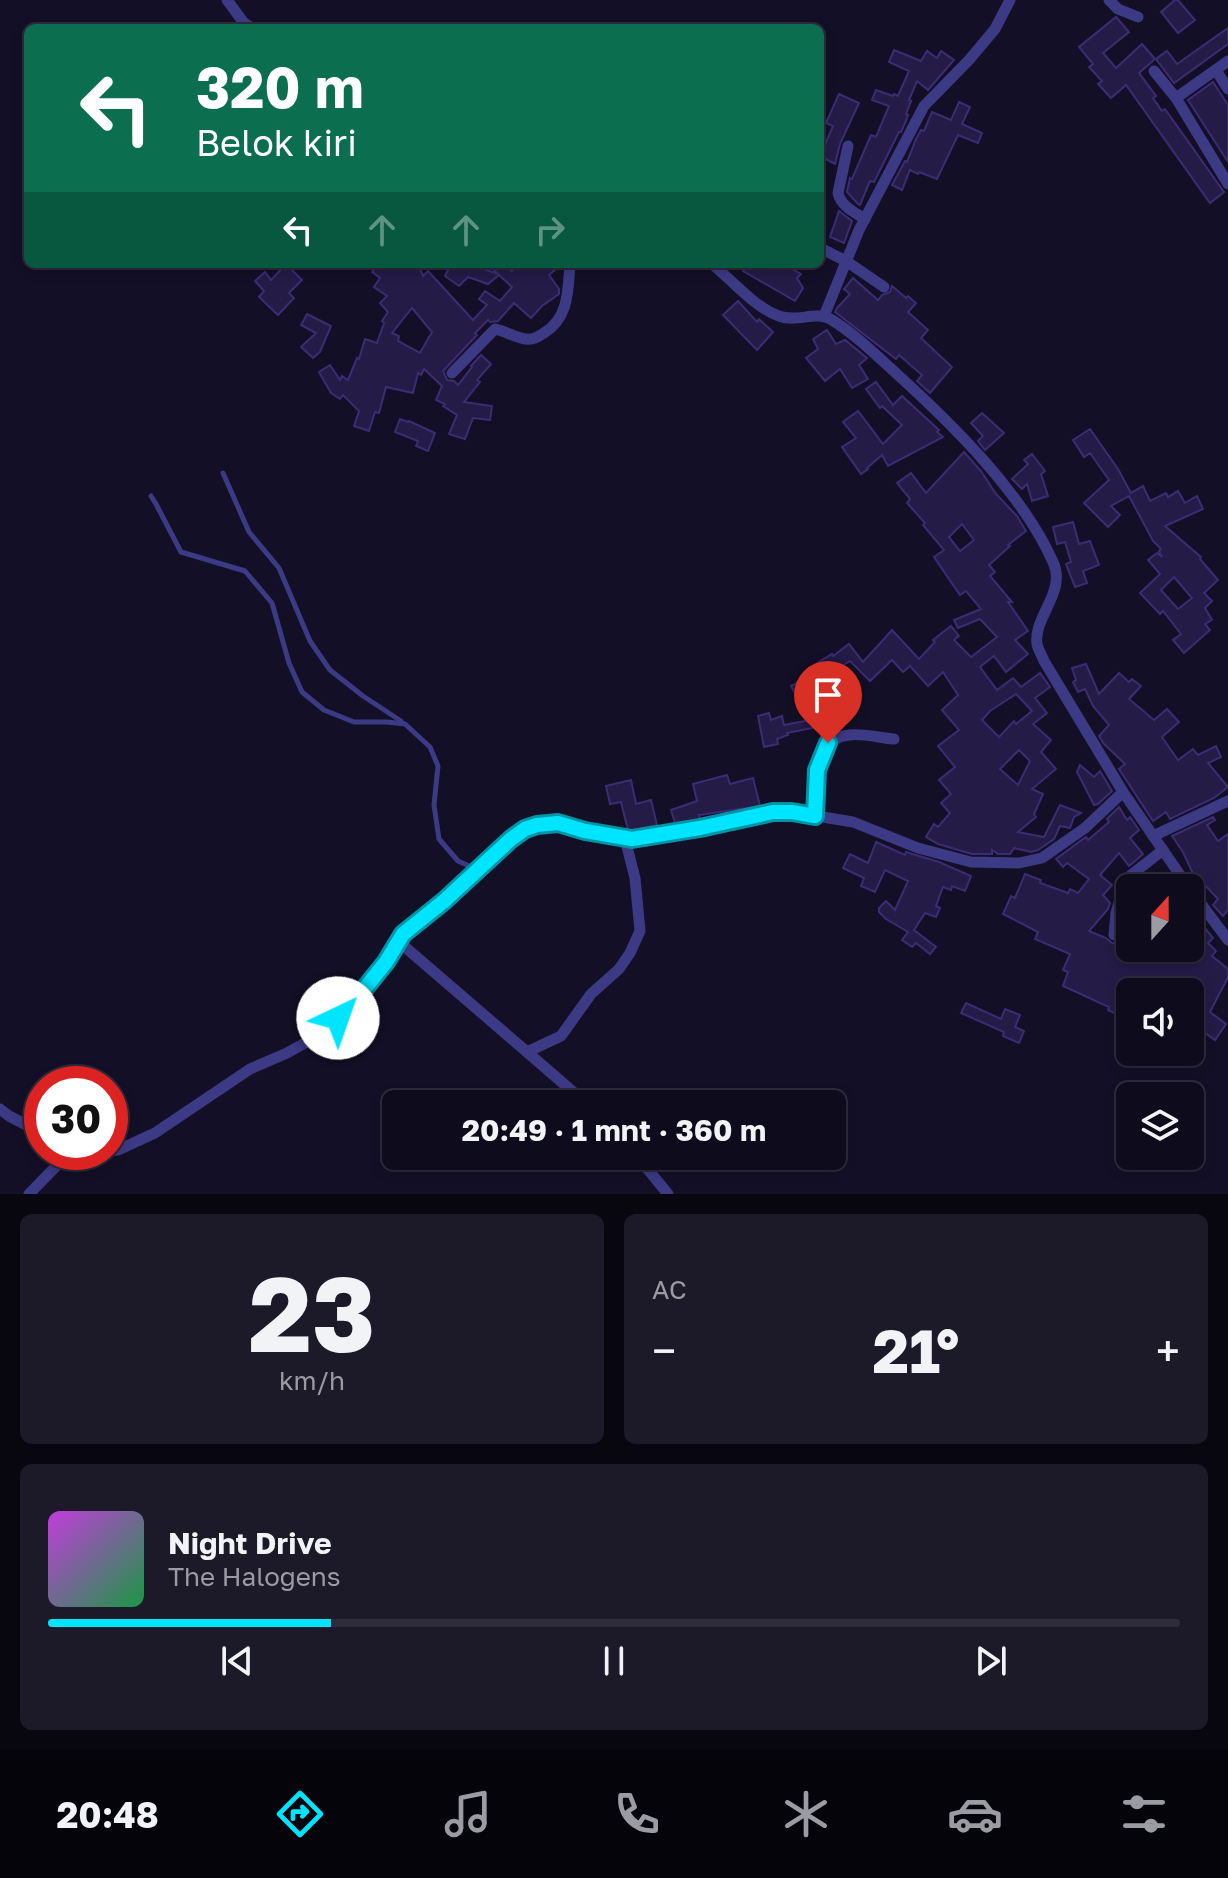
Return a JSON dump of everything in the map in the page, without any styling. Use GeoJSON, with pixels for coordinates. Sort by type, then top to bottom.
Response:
{"type":"FeatureCollection","features":[{"type":"Feature","properties":{"kind":"street"},"geometry":{"type":"LineString","coordinates":[[227,0],[246,24]]}},
{"type":"Feature","properties":{"kind":"street"},"geometry":{"type":"LineString","coordinates":[[824,316],[865,219],[924,106],[995,29],[1010,0]]}},
{"type":"Feature","properties":{"kind":"street"},"geometry":{"type":"LineString","coordinates":[[1109,0],[1118,9],[1138,17]]}},
{"type":"Feature","properties":{"kind":"street"},"geometry":{"type":"LineString","coordinates":[[1176,98],[1228,61]]}},
{"type":"Feature","properties":{"kind":"street"},"geometry":{"type":"LineString","coordinates":[[1216,70],[1228,89]]}},
{"type":"Feature","properties":{"kind":"street"},"geometry":{"type":"LineString","coordinates":[[1154,71],[1176,98],[1228,184]]}},
{"type":"Feature","properties":{"kind":"street"},"geometry":{"type":"LineString","coordinates":[[848,146],[838,193],[845,206],[865,219]]}},
{"type":"Feature","properties":{"kind":"street"},"geometry":{"type":"LineString","coordinates":[[824,250],[884,287]]}},
{"type":"Feature","properties":{"kind":"street"},"geometry":{"type":"LineString","coordinates":[[452,373],[495,329],[523,339],[549,330],[558,321],[567,299],[570,268]]}},
{"type":"Feature","properties":{"kind":"street"},"geometry":{"type":"LineString","coordinates":[[717,268],[778,316],[792,320],[824,316],[869,348],[927,401],[978,454],[1021,509],[1045,544],[1056,567],[1056,583],[1037,634],[1037,646],[1123,792],[1180,874]]}},
{"type":"Feature","properties":{"kind":"street"},"geometry":{"type":"LineString","coordinates":[[815,816],[817,770],[828,743],[849,734],[894,739]]}},
{"type":"Feature","properties":{"kind":"street"},"geometry":{"type":"LineString","coordinates":[[128,1145],[155,1133],[250,1069],[323,1033],[353,1003],[386,962],[403,934],[525,829],[558,823],[632,839],[773,812],[792,812],[853,822],[918,848],[971,862],[1019,863],[1042,858],[1085,828],[1123,792]]}},
{"type":"Feature","properties":{"kind":"street"},"geometry":{"type":"LineString","coordinates":[[1153,836],[1228,801]]}},
{"type":"Feature","properties":{"kind":"street"},"geometry":{"type":"LineString","coordinates":[[527,1052],[561,1036],[591,994],[619,969],[635,942],[640,931],[638,902],[625,839]]}},
{"type":"Feature","properties":{"kind":"street"},"geometry":{"type":"LineString","coordinates":[[1114,935],[1116,913],[1126,879],[1163,850]]}},
{"type":"Feature","properties":{"kind":"street"},"geometry":{"type":"LineString","coordinates":[[1204,907],[1228,940]]}},
{"type":"Feature","properties":{"kind":"street"},"geometry":{"type":"LineString","coordinates":[[398,941],[571,1090]]}},
{"type":"Feature","properties":{"kind":"street"},"geometry":{"type":"LineString","coordinates":[[0,1109],[24,1124]]}},
{"type":"Feature","properties":{"kind":"street"},"geometry":{"type":"LineString","coordinates":[[29,1194],[52,1170]]}},
{"type":"Feature","properties":{"kind":"street"},"geometry":{"type":"LineString","coordinates":[[648,1170],[668,1194]]}},
{"type":"Feature","properties":{"kind":"lane"},"geometry":{"type":"LineString","coordinates":[[223,473],[249,532],[279,568],[310,641],[330,670],[405,724],[430,747],[438,766],[434,805],[439,839],[458,861],[478,870]]}},
{"type":"Feature","properties":{"kind":"lane"},"geometry":{"type":"LineString","coordinates":[[151,496],[181,552],[245,571],[272,603],[289,663],[302,692],[324,710],[354,722],[405,724]]}},
{"type":"Feature","properties":{"kind":"building"},"geometry":{"type":"Polygon","coordinates":[[[1175,0],[1195,20],[1178,33],[1161,12],[1175,0]]]}},
{"type":"Feature","properties":{"kind":"building"},"geometry":{"type":"Polygon","coordinates":[[[1116,17],[1129,32],[1103,53],[1116,68],[1142,44],[1155,59],[1139,73],[1156,96],[1153,98],[1162,111],[1165,109],[1224,192],[1210,203],[1126,85],[1111,98],[1098,84],[1102,81],[1089,67],[1093,64],[1079,47],[1116,17]]]}},
{"type":"Feature","properties":{"kind":"building"},"geometry":{"type":"Polygon","coordinates":[[[1228,28],[1228,44],[1174,83],[1156,59],[1167,51],[1177,64],[1228,28]]]}},
{"type":"Feature","properties":{"kind":"building"},"geometry":{"type":"Polygon","coordinates":[[[894,50],[921,61],[927,51],[937,58],[941,51],[954,60],[928,90],[917,81],[901,132],[874,182],[870,181],[860,205],[847,192],[850,178],[871,135],[876,137],[889,106],[872,100],[876,90],[898,96],[909,71],[889,62],[894,50]]]}},
{"type":"Feature","properties":{"kind":"building"},"geometry":{"type":"Polygon","coordinates":[[[1213,82],[1228,105],[1228,162],[1188,100],[1213,82]]]}},
{"type":"Feature","properties":{"kind":"building"},"geometry":{"type":"Polygon","coordinates":[[[839,94],[859,103],[840,144],[835,164],[824,158],[824,147],[833,126],[826,123],[839,94]]]}},
{"type":"Feature","properties":{"kind":"building"},"geometry":{"type":"Polygon","coordinates":[[[959,102],[970,107],[962,124],[982,133],[978,143],[958,135],[937,179],[910,170],[902,190],[892,185],[932,112],[951,120],[959,102]]]}},
{"type":"Feature","properties":{"kind":"building"},"geometry":{"type":"Polygon","coordinates":[[[839,211],[852,221],[844,243],[830,237],[839,211]]]}},
{"type":"Feature","properties":{"kind":"building"},"geometry":{"type":"Polygon","coordinates":[[[282,268],[290,268],[302,280],[289,293],[294,298],[278,315],[259,297],[264,291],[255,281],[265,272],[271,280],[282,268]]]}},
{"type":"Feature","properties":{"kind":"building"},"geometry":{"type":"Polygon","coordinates":[[[376,268],[420,268],[423,276],[428,271],[473,320],[487,305],[479,299],[485,291],[500,301],[512,287],[499,275],[488,284],[468,277],[459,286],[445,276],[449,268],[481,268],[498,274],[494,270],[496,268],[512,271],[514,268],[556,269],[549,275],[559,294],[531,318],[514,303],[498,321],[488,320],[443,371],[447,380],[458,385],[481,355],[491,364],[464,402],[492,406],[490,420],[473,418],[465,439],[449,434],[457,415],[436,400],[442,386],[424,369],[421,375],[418,373],[413,393],[386,387],[379,413],[375,412],[369,431],[354,426],[359,411],[343,395],[340,399],[331,393],[319,372],[330,365],[340,380],[342,376],[348,380],[365,339],[377,343],[382,321],[388,312],[380,303],[387,296],[374,287],[380,278],[372,272],[376,268]],[[412,308],[392,333],[399,336],[398,341],[420,353],[432,332],[412,308]]]}},
{"type":"Feature","properties":{"kind":"building"},"geometry":{"type":"Polygon","coordinates":[[[745,268],[796,268],[794,270],[801,274],[797,278],[803,288],[795,301],[743,271],[745,268]]]}},
{"type":"Feature","properties":{"kind":"building"},"geometry":{"type":"Polygon","coordinates":[[[853,278],[878,300],[890,292],[892,286],[916,303],[908,312],[928,330],[921,338],[952,367],[930,393],[917,381],[922,375],[899,355],[896,359],[835,312],[850,294],[844,289],[853,278]]]}},
{"type":"Feature","properties":{"kind":"building"},"geometry":{"type":"Polygon","coordinates":[[[738,301],[757,322],[759,319],[773,332],[757,350],[723,315],[738,301]]]}},
{"type":"Feature","properties":{"kind":"building"},"geometry":{"type":"Polygon","coordinates":[[[307,314],[331,326],[320,352],[313,358],[301,347],[316,333],[301,325],[307,314]]]}},
{"type":"Feature","properties":{"kind":"building"},"geometry":{"type":"Polygon","coordinates":[[[827,330],[836,344],[845,340],[867,358],[859,365],[868,379],[852,388],[840,369],[825,381],[806,358],[818,349],[813,339],[827,330]]]}},
{"type":"Feature","properties":{"kind":"building"},"geometry":{"type":"Polygon","coordinates":[[[876,382],[893,405],[902,396],[943,437],[888,466],[882,455],[861,474],[842,447],[856,438],[843,422],[858,411],[883,444],[902,425],[882,406],[880,408],[866,389],[876,382]]]}},
{"type":"Feature","properties":{"kind":"building"},"geometry":{"type":"Polygon","coordinates":[[[982,413],[1004,433],[985,450],[978,441],[983,436],[971,423],[982,413]]]}},
{"type":"Feature","properties":{"kind":"building"},"geometry":{"type":"Polygon","coordinates":[[[400,419],[435,433],[428,451],[416,446],[418,441],[395,432],[400,419]]]}},
{"type":"Feature","properties":{"kind":"building"},"geometry":{"type":"Polygon","coordinates":[[[1090,429],[1131,493],[1143,486],[1150,501],[1178,491],[1185,503],[1197,496],[1203,509],[1165,526],[1201,557],[1218,580],[1204,593],[1212,601],[1205,608],[1212,620],[1205,624],[1210,630],[1184,653],[1173,640],[1181,634],[1163,611],[1160,614],[1140,593],[1160,574],[1148,560],[1157,553],[1162,557],[1161,549],[1153,541],[1129,496],[1111,506],[1120,515],[1108,527],[1084,503],[1109,480],[1090,453],[1084,457],[1073,440],[1090,429]],[[1174,577],[1161,590],[1178,609],[1192,598],[1174,577]]]}},
{"type":"Feature","properties":{"kind":"building"},"geometry":{"type":"Polygon","coordinates":[[[964,452],[1026,531],[989,565],[995,572],[990,576],[1012,602],[1008,602],[1028,631],[1015,640],[1028,654],[1006,672],[994,656],[980,667],[997,690],[1013,678],[1021,687],[1040,673],[1050,687],[1035,698],[1047,713],[1033,724],[1051,740],[1041,752],[1056,769],[1032,789],[1043,794],[1034,814],[1036,817],[1018,832],[1044,837],[1060,805],[1081,813],[1074,817],[1070,828],[1060,826],[1054,839],[1038,850],[1031,852],[1014,848],[1010,854],[998,854],[992,850],[992,854],[972,854],[938,844],[926,837],[934,824],[938,827],[950,813],[941,803],[951,794],[939,780],[955,767],[938,746],[959,730],[942,710],[958,695],[943,672],[928,686],[910,666],[903,672],[892,660],[870,681],[850,661],[826,676],[817,663],[849,644],[863,662],[892,630],[919,659],[935,642],[933,640],[951,626],[959,636],[954,640],[971,657],[997,637],[980,619],[958,628],[954,620],[981,609],[966,591],[960,595],[934,557],[944,550],[907,503],[910,499],[897,483],[911,473],[926,493],[964,452]],[[962,524],[949,537],[960,551],[974,540],[962,524]],[[1016,694],[982,720],[999,737],[1014,721],[1016,724],[1032,711],[1016,694]],[[1019,750],[1000,769],[1018,785],[1030,761],[1019,750]]]}},
{"type":"Feature","properties":{"kind":"building"},"geometry":{"type":"Polygon","coordinates":[[[1032,454],[1045,471],[1041,474],[1048,496],[1032,501],[1027,484],[1022,489],[1012,479],[1028,464],[1024,460],[1032,454]]]}},
{"type":"Feature","properties":{"kind":"building"},"geometry":{"type":"Polygon","coordinates":[[[1073,522],[1079,544],[1090,541],[1099,565],[1083,571],[1087,583],[1075,587],[1066,564],[1071,562],[1065,542],[1057,544],[1053,527],[1073,522]]]}},
{"type":"Feature","properties":{"kind":"building"},"geometry":{"type":"Polygon","coordinates":[[[1086,664],[1099,694],[1119,673],[1129,682],[1132,679],[1141,686],[1129,699],[1154,720],[1167,709],[1179,722],[1162,737],[1178,760],[1193,749],[1198,755],[1216,746],[1221,757],[1208,763],[1228,787],[1214,798],[1170,819],[1166,812],[1153,821],[1119,769],[1125,764],[1099,736],[1109,725],[1093,706],[1085,689],[1078,692],[1073,682],[1076,680],[1072,668],[1086,664]]]}},
{"type":"Feature","properties":{"kind":"building"},"geometry":{"type":"Polygon","coordinates":[[[803,680],[808,691],[813,688],[840,728],[825,737],[817,727],[787,733],[777,739],[778,744],[764,747],[758,716],[769,713],[771,720],[782,716],[784,725],[810,720],[791,686],[803,680]]]}},
{"type":"Feature","properties":{"kind":"building"},"geometry":{"type":"Polygon","coordinates":[[[1080,765],[1094,777],[1100,771],[1112,791],[1098,804],[1094,805],[1077,772],[1080,765]]]}},
{"type":"Feature","properties":{"kind":"building"},"geometry":{"type":"Polygon","coordinates":[[[727,775],[730,784],[753,778],[760,806],[699,815],[700,819],[675,823],[671,810],[697,801],[693,784],[727,775]]]}},
{"type":"Feature","properties":{"kind":"building"},"geometry":{"type":"Polygon","coordinates":[[[631,780],[636,804],[651,800],[657,825],[628,830],[621,802],[610,804],[606,786],[631,780]]]}},
{"type":"Feature","properties":{"kind":"building"},"geometry":{"type":"Polygon","coordinates":[[[1119,807],[1127,820],[1130,817],[1139,830],[1130,838],[1143,854],[1129,866],[1119,853],[1100,875],[1112,885],[1103,895],[1110,903],[1089,931],[1116,943],[1116,962],[1204,962],[1204,927],[1213,938],[1208,943],[1216,951],[1212,956],[1228,969],[1228,977],[1210,1012],[1226,1024],[1215,1040],[1204,1032],[1204,978],[1116,978],[1116,1014],[1108,1010],[1109,1007],[1063,986],[1068,972],[1063,970],[1070,954],[1035,939],[1038,932],[1003,914],[1011,896],[1015,898],[1025,874],[1041,880],[1040,883],[1068,893],[1070,889],[1078,893],[1089,879],[1067,863],[1063,867],[1056,859],[1086,837],[1088,840],[1109,822],[1107,819],[1119,807]]]}},
{"type":"Feature","properties":{"kind":"building"},"geometry":{"type":"Polygon","coordinates":[[[1213,817],[1215,820],[1207,825],[1218,841],[1228,834],[1228,910],[1223,916],[1213,905],[1218,899],[1204,886],[1204,874],[1193,874],[1172,836],[1213,817]]]}},
{"type":"Feature","properties":{"kind":"building"},"geometry":{"type":"Polygon","coordinates":[[[876,842],[905,855],[906,852],[939,862],[971,876],[965,891],[952,886],[951,890],[943,887],[936,906],[940,908],[936,917],[925,913],[914,930],[936,947],[930,954],[916,943],[912,947],[902,940],[908,932],[879,912],[886,901],[895,910],[908,881],[885,870],[875,892],[861,886],[864,878],[843,868],[850,854],[868,863],[876,842]]]}},
{"type":"Feature","properties":{"kind":"building"},"geometry":{"type":"Polygon","coordinates":[[[966,1003],[1001,1019],[1005,1009],[1020,1015],[1015,1027],[1024,1031],[1019,1043],[1003,1036],[1004,1032],[961,1013],[966,1003]]]}},
{"type":"Feature","properties":{"kind":"route"},"geometry":{"type":"LineString","coordinates":[[338,1018],[386,962],[403,934],[525,829],[558,823],[632,839],[773,812],[815,816],[817,770],[828,743]]}}]}
